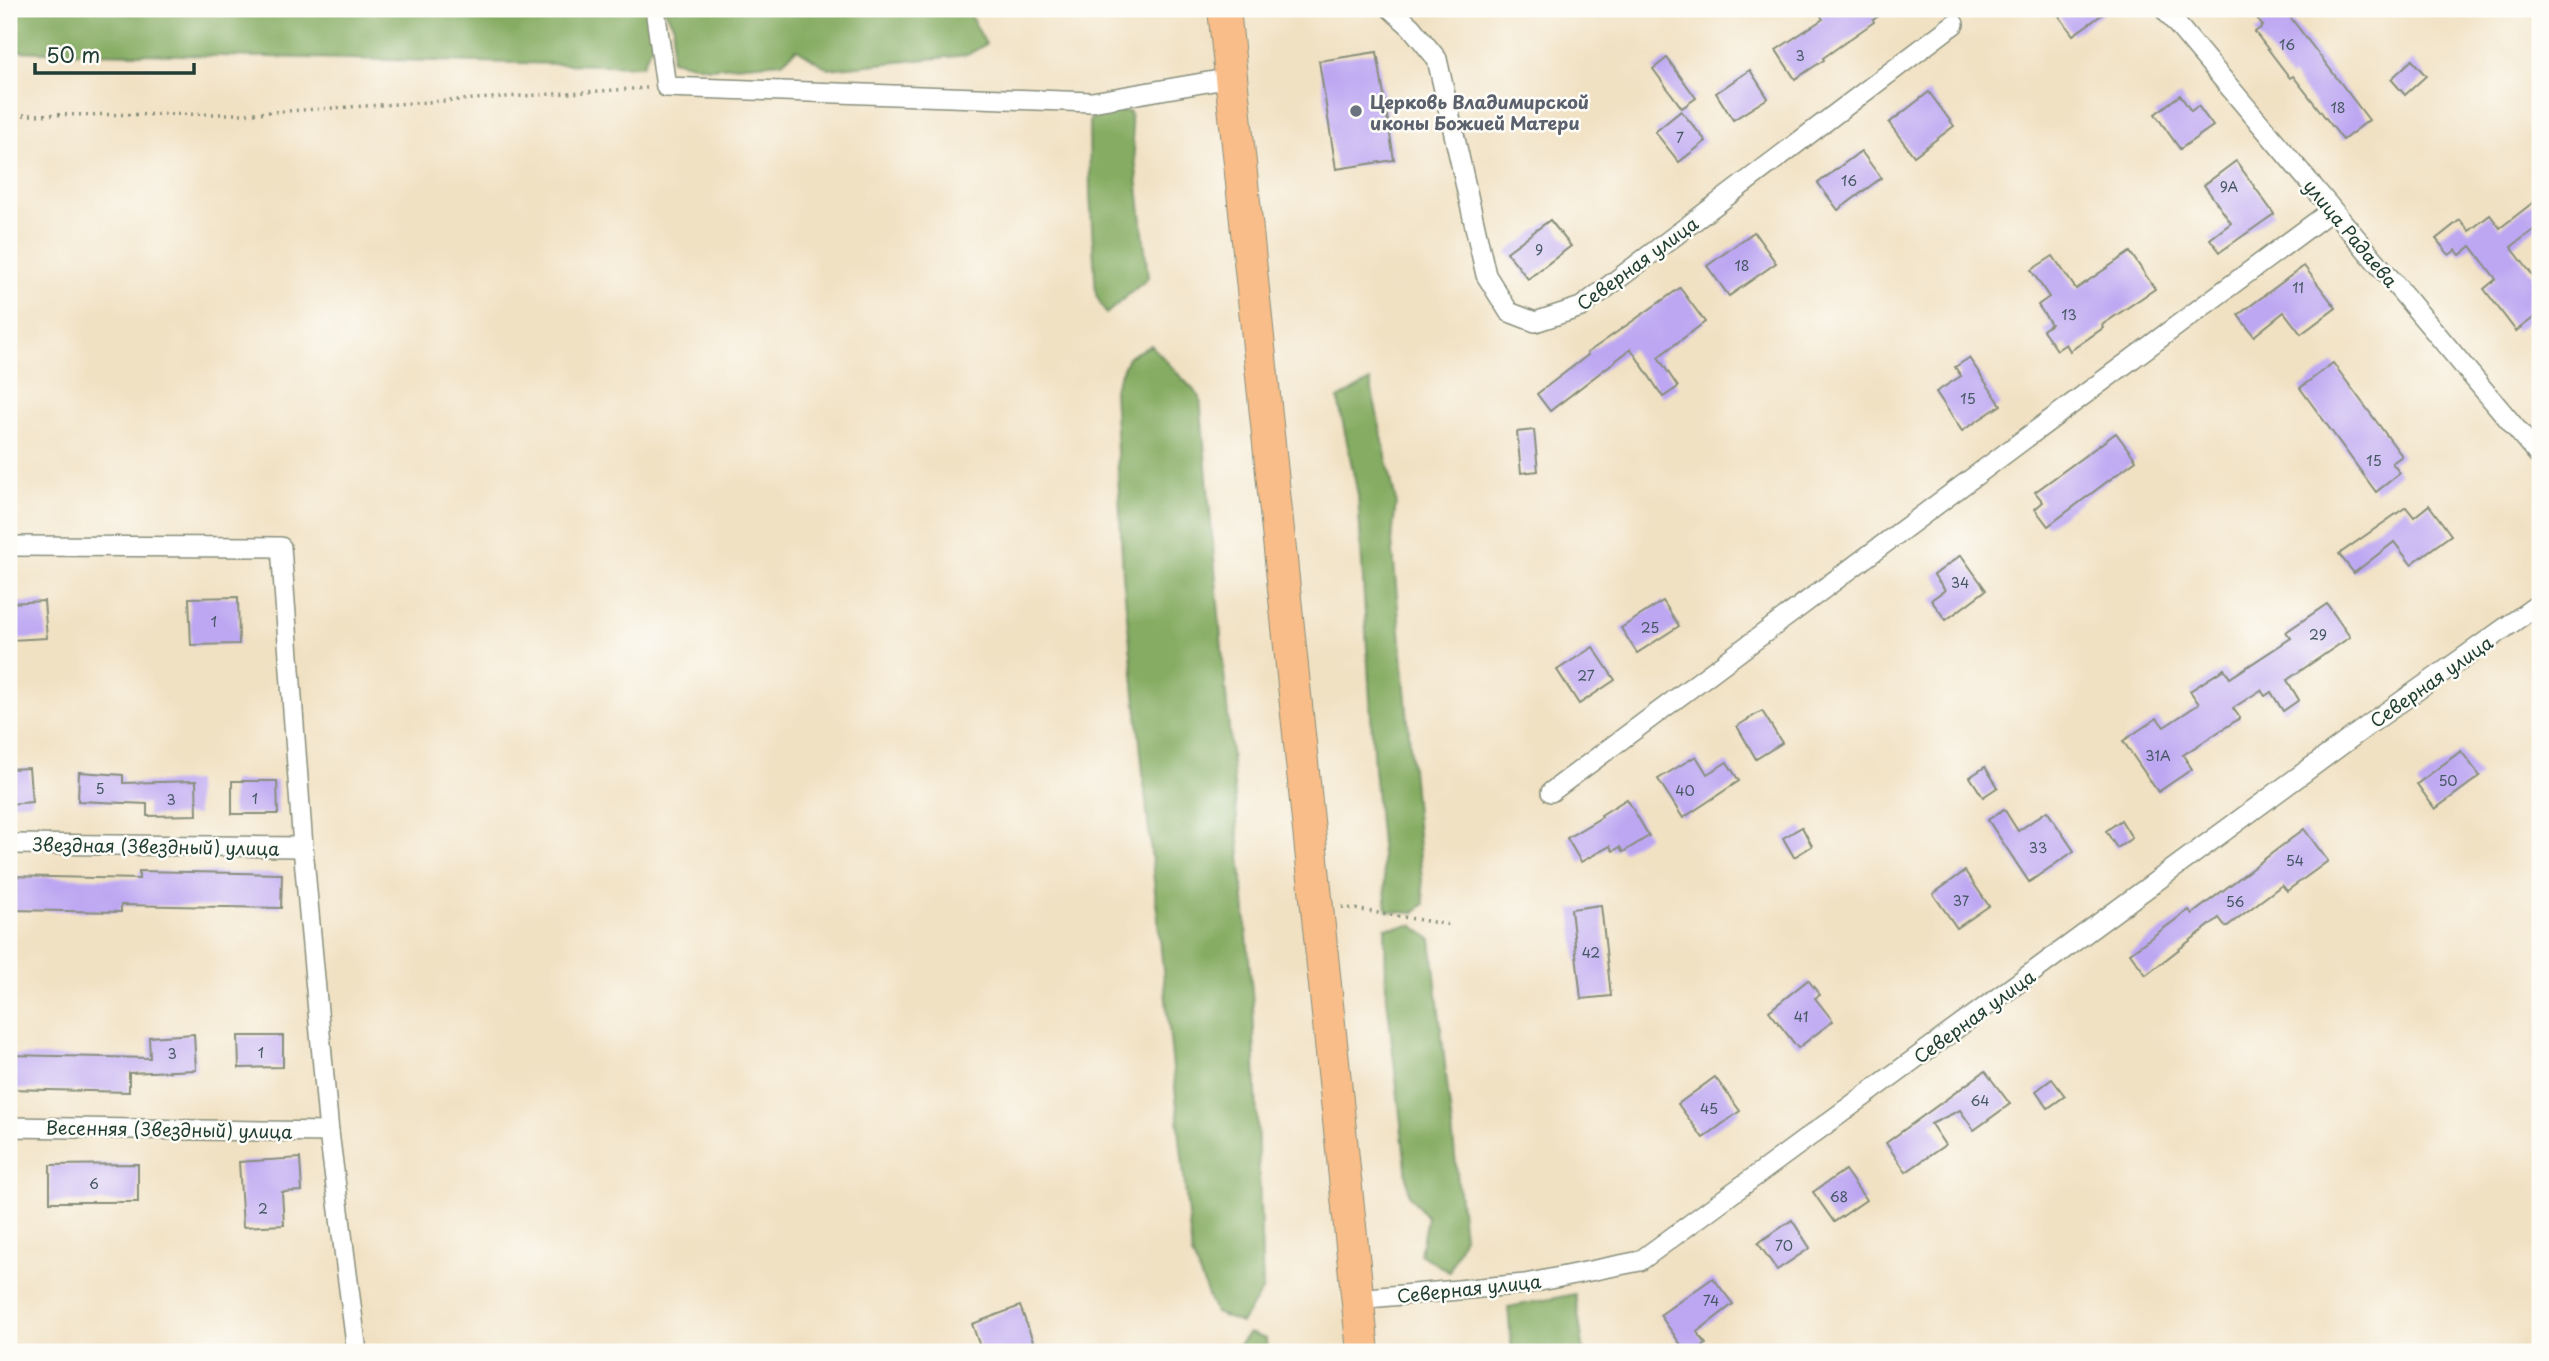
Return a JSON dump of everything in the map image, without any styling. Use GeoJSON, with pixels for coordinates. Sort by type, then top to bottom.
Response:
{"type":"FeatureCollection","features":[{"type":"Feature","properties":{"kind":"main road"},"geometry":{"type":"LineString","coordinates":[[1224,9],[1363,1352]]}},
{"type":"Feature","properties":{"kind":"street"},"geometry":{"type":"LineString","coordinates":[[654,9],[666,87],[1092,102],[1231,78]]}},
{"type":"Feature","properties":{"kind":"street","name":"Северная улица"},"geometry":{"type":"LineString","coordinates":[[1391,9],[1411,27],[1437,59],[1486,275],[1509,312],[1535,322],[1581,307],[1954,24]]}},
{"type":"Feature","properties":{"kind":"street","name":"улица Радаева"},"geometry":{"type":"LineString","coordinates":[[2164,9],[2540,457]]}},
{"type":"Feature","properties":{"kind":"street"},"geometry":{"type":"LineString","coordinates":[[1551,792],[2332,210]]}},
{"type":"Feature","properties":{"kind":"street"},"geometry":{"type":"LineString","coordinates":[[9,546],[281,547],[303,847],[329,1132],[357,1352]]}},
{"type":"Feature","properties":{"kind":"street","name":"Северная улица"},"geometry":{"type":"LineString","coordinates":[[1357,1299],[1525,1284],[1640,1261],[2374,721],[2540,603]]}},
{"type":"Feature","properties":{"kind":"street","name":"Звездная (Звездный) улица"},"geometry":{"type":"LineString","coordinates":[[9,844],[303,847]]}},
{"type":"Feature","properties":{"kind":"street","name":"Весенняя (Звездный) улица"},"geometry":{"type":"LineString","coordinates":[[9,1127],[329,1132]]}},
{"type":"Feature","properties":{"kind":"path"},"geometry":{"type":"LineString","coordinates":[[9,115],[240,114],[666,87]]}},
{"type":"Feature","properties":{"kind":"path"},"geometry":{"type":"LineString","coordinates":[[1316,903],[1451,925]]}},
{"type":"Feature","properties":{"kind":"green space"},"geometry":{"type":"Polygon","coordinates":[[[9,9],[646,9],[659,29],[642,66],[9,51],[9,9]]]}},
{"type":"Feature","properties":{"kind":"green space"},"geometry":{"type":"Polygon","coordinates":[[[664,9],[967,9],[986,44],[967,55],[829,69],[797,49],[782,62],[709,68],[671,60],[674,26],[664,9]]]}},
{"type":"Feature","properties":{"kind":"green space"},"geometry":{"type":"Polygon","coordinates":[[[1100,108],[1130,112],[1148,278],[1106,314],[1096,295],[1090,194],[1089,122],[1100,108]]]}},
{"type":"Feature","properties":{"kind":"green space"},"geometry":{"type":"Polygon","coordinates":[[[1151,345],[1200,397],[1253,1004],[1263,1289],[1241,1323],[1215,1313],[1192,1255],[1123,576],[1114,389],[1128,357],[1151,345]]]}},
{"type":"Feature","properties":{"kind":"green space"},"geometry":{"type":"Polygon","coordinates":[[[1370,381],[1396,502],[1392,540],[1424,904],[1413,913],[1387,911],[1374,768],[1358,495],[1338,399],[1370,381]]]}},
{"type":"Feature","properties":{"kind":"green space"},"geometry":{"type":"Polygon","coordinates":[[[1412,925],[1431,939],[1464,1236],[1449,1272],[1420,1254],[1427,1217],[1409,1195],[1386,989],[1385,928],[1412,925]]]}},
{"type":"Feature","properties":{"kind":"green space"},"geometry":{"type":"Polygon","coordinates":[[[1575,1294],[1584,1352],[1512,1352],[1508,1307],[1575,1294]]]}},
{"type":"Feature","properties":{"kind":"green space"},"geometry":{"type":"Polygon","coordinates":[[[1249,1333],[1266,1339],[1267,1352],[1233,1352],[1249,1333]]]}},
{"type":"Feature","properties":{"kind":"building"},"geometry":{"type":"Polygon","coordinates":[[[1816,9],[1888,9],[1823,58],[1824,60],[1795,79],[1776,50],[1823,19],[1816,9]]]}},
{"type":"Feature","properties":{"kind":"building"},"geometry":{"type":"Polygon","coordinates":[[[2054,9],[2110,9],[2073,35],[2054,9]]]}},
{"type":"Feature","properties":{"kind":"building"},"geometry":{"type":"Polygon","coordinates":[[[2250,9],[2284,9],[2369,120],[2343,140],[2255,32],[2263,26],[2250,9]]]}},
{"type":"Feature","properties":{"kind":"building","name":"Церковь Владимирской иконы Божией Матери"},"geometry":{"type":"Polygon","coordinates":[[[1377,52],[1394,160],[1336,169],[1319,61],[1377,52]]]}},
{"type":"Feature","properties":{"kind":"building"},"geometry":{"type":"Polygon","coordinates":[[[1667,58],[1696,98],[1682,108],[1653,69],[1667,58]]]}},
{"type":"Feature","properties":{"kind":"building"},"geometry":{"type":"Polygon","coordinates":[[[2412,60],[2426,76],[2405,95],[2391,79],[2412,60]]]}},
{"type":"Feature","properties":{"kind":"building"},"geometry":{"type":"Polygon","coordinates":[[[1750,70],[1768,98],[1733,120],[1716,93],[1750,70]]]}},
{"type":"Feature","properties":{"kind":"building"},"geometry":{"type":"Polygon","coordinates":[[[1929,92],[1954,126],[1914,156],[1889,123],[1929,92]]]}},
{"type":"Feature","properties":{"kind":"building"},"geometry":{"type":"Polygon","coordinates":[[[2180,95],[2191,111],[2198,106],[2213,126],[2180,149],[2155,114],[2180,95]]]}},
{"type":"Feature","properties":{"kind":"building"},"geometry":{"type":"Polygon","coordinates":[[[1681,111],[1706,141],[1679,162],[1655,132],[1681,111]]]}},
{"type":"Feature","properties":{"kind":"building"},"geometry":{"type":"Polygon","coordinates":[[[1861,151],[1881,178],[1838,210],[1818,183],[1861,151]]]}},
{"type":"Feature","properties":{"kind":"building"},"geometry":{"type":"Polygon","coordinates":[[[2236,161],[2274,214],[2220,252],[2210,239],[2231,223],[2204,185],[2236,161]]]}},
{"type":"Feature","properties":{"kind":"building"},"geometry":{"type":"Polygon","coordinates":[[[2540,197],[2540,225],[2511,247],[2540,285],[2540,313],[2516,331],[2484,289],[2496,279],[2471,246],[2460,255],[2456,250],[2449,255],[2436,239],[2460,220],[2469,231],[2490,215],[2500,228],[2540,197]]]}},
{"type":"Feature","properties":{"kind":"building"},"geometry":{"type":"Polygon","coordinates":[[[1550,220],[1571,246],[1528,279],[1507,252],[1550,220]]]}},
{"type":"Feature","properties":{"kind":"building"},"geometry":{"type":"Polygon","coordinates":[[[1754,232],[1776,263],[1729,296],[1707,266],[1754,232]]]}},
{"type":"Feature","properties":{"kind":"building"},"geometry":{"type":"Polygon","coordinates":[[[2130,252],[2155,289],[2102,325],[2103,328],[2070,351],[2066,344],[2057,350],[2043,330],[2051,324],[2038,305],[2049,297],[2031,270],[2053,256],[2076,289],[2130,252]]]}},
{"type":"Feature","properties":{"kind":"building"},"geometry":{"type":"Polygon","coordinates":[[[2304,266],[2336,308],[2301,334],[2284,312],[2254,336],[2238,315],[2304,266]]]}},
{"type":"Feature","properties":{"kind":"building"},"geometry":{"type":"Polygon","coordinates":[[[1680,288],[1705,322],[1658,357],[1678,387],[1663,397],[1631,349],[1550,411],[1537,394],[1588,355],[1587,353],[1680,288]]]}},
{"type":"Feature","properties":{"kind":"building"},"geometry":{"type":"Polygon","coordinates":[[[1969,358],[2001,405],[1962,431],[1936,392],[1961,376],[1955,367],[1969,358]]]}},
{"type":"Feature","properties":{"kind":"building"},"geometry":{"type":"Polygon","coordinates":[[[2333,363],[2402,456],[2392,463],[2400,473],[2376,492],[2300,388],[2333,363]]]}},
{"type":"Feature","properties":{"kind":"building"},"geometry":{"type":"Polygon","coordinates":[[[1534,430],[1538,471],[1521,473],[1517,432],[1534,430]]]}},
{"type":"Feature","properties":{"kind":"building"},"geometry":{"type":"Polygon","coordinates":[[[2116,433],[2136,460],[2048,526],[2035,509],[2043,502],[2035,492],[2116,433]]]}},
{"type":"Feature","properties":{"kind":"building"},"geometry":{"type":"Polygon","coordinates":[[[2429,505],[2451,535],[2411,564],[2394,542],[2354,573],[2339,554],[2406,507],[2414,517],[2429,505]]]}},
{"type":"Feature","properties":{"kind":"building"},"geometry":{"type":"Polygon","coordinates":[[[1961,555],[1986,590],[1946,620],[1931,600],[1945,590],[1934,575],[1961,555]]]}},
{"type":"Feature","properties":{"kind":"building"},"geometry":{"type":"Polygon","coordinates":[[[238,597],[239,644],[191,645],[189,598],[238,597]]]}},
{"type":"Feature","properties":{"kind":"building"},"geometry":{"type":"Polygon","coordinates":[[[44,601],[47,638],[11,640],[9,603],[44,601]]]}},
{"type":"Feature","properties":{"kind":"building"},"geometry":{"type":"Polygon","coordinates":[[[1663,601],[1679,626],[1637,653],[1621,628],[1663,601]]]}},
{"type":"Feature","properties":{"kind":"building"},"geometry":{"type":"Polygon","coordinates":[[[2327,604],[2350,637],[2287,680],[2299,700],[2283,711],[2271,692],[2265,696],[2261,690],[2233,708],[2240,718],[2183,755],[2192,769],[2158,792],[2123,741],[2157,718],[2164,727],[2199,704],[2190,691],[2224,669],[2230,678],[2291,638],[2286,632],[2327,604]]]}},
{"type":"Feature","properties":{"kind":"building"},"geometry":{"type":"Polygon","coordinates":[[[1593,647],[1615,680],[1579,704],[1557,670],[1593,647]]]}},
{"type":"Feature","properties":{"kind":"building"},"geometry":{"type":"Polygon","coordinates":[[[1762,711],[1782,743],[1756,759],[1737,726],[1762,711]]]}},
{"type":"Feature","properties":{"kind":"building"},"geometry":{"type":"Polygon","coordinates":[[[2461,751],[2480,776],[2435,809],[2417,784],[2461,751]]]}},
{"type":"Feature","properties":{"kind":"building"},"geometry":{"type":"Polygon","coordinates":[[[1696,756],[1707,774],[1727,762],[1739,781],[1683,818],[1658,779],[1696,756]]]}},
{"type":"Feature","properties":{"kind":"building"},"geometry":{"type":"Polygon","coordinates":[[[1985,767],[1998,787],[1983,797],[1970,777],[1985,767]]]}},
{"type":"Feature","properties":{"kind":"building"},"geometry":{"type":"Polygon","coordinates":[[[29,768],[32,802],[9,804],[9,769],[29,768]]]}},
{"type":"Feature","properties":{"kind":"building"},"geometry":{"type":"Polygon","coordinates":[[[79,772],[123,775],[123,783],[196,781],[197,815],[147,816],[147,804],[78,801],[79,772]]]}},
{"type":"Feature","properties":{"kind":"building"},"geometry":{"type":"Polygon","coordinates":[[[232,781],[277,781],[278,814],[232,814],[232,781]]]}},
{"type":"Feature","properties":{"kind":"building"},"geometry":{"type":"Polygon","coordinates":[[[1627,799],[1649,836],[1623,852],[1620,847],[1613,851],[1610,846],[1581,862],[1567,838],[1627,799]]]}},
{"type":"Feature","properties":{"kind":"building"},"geometry":{"type":"Polygon","coordinates":[[[2004,809],[2018,831],[2047,811],[2074,851],[2029,882],[1988,820],[2004,809]]]}},
{"type":"Feature","properties":{"kind":"building"},"geometry":{"type":"Polygon","coordinates":[[[2121,820],[2132,838],[2117,848],[2106,831],[2121,820]]]}},
{"type":"Feature","properties":{"kind":"building"},"geometry":{"type":"Polygon","coordinates":[[[1802,827],[1812,846],[1794,857],[1783,838],[1802,827]]]}},
{"type":"Feature","properties":{"kind":"building"},"geometry":{"type":"Polygon","coordinates":[[[2304,829],[2328,861],[2287,891],[2282,885],[2226,927],[2219,918],[2146,975],[2130,953],[2189,910],[2192,914],[2304,829]]]}},
{"type":"Feature","properties":{"kind":"building"},"geometry":{"type":"Polygon","coordinates":[[[139,871],[282,874],[281,908],[121,905],[121,912],[9,910],[9,876],[139,879],[139,871]]]}},
{"type":"Feature","properties":{"kind":"building"},"geometry":{"type":"Polygon","coordinates":[[[1965,871],[1989,906],[1957,928],[1933,894],[1965,871]]]}},
{"type":"Feature","properties":{"kind":"building"},"geometry":{"type":"Polygon","coordinates":[[[1601,905],[1611,996],[1581,999],[1571,909],[1601,905]]]}},
{"type":"Feature","properties":{"kind":"building"},"geometry":{"type":"Polygon","coordinates":[[[1808,980],[1820,995],[1815,998],[1833,1021],[1798,1048],[1769,1011],[1808,980]]]}},
{"type":"Feature","properties":{"kind":"building"},"geometry":{"type":"Polygon","coordinates":[[[194,1034],[196,1070],[129,1073],[129,1092],[9,1089],[9,1055],[150,1058],[149,1037],[194,1034]]]}},
{"type":"Feature","properties":{"kind":"building"},"geometry":{"type":"Polygon","coordinates":[[[238,1036],[283,1036],[283,1067],[239,1068],[238,1036]]]}},
{"type":"Feature","properties":{"kind":"building"},"geometry":{"type":"Polygon","coordinates":[[[1985,1071],[2010,1104],[1974,1130],[1960,1110],[1931,1124],[1945,1145],[1906,1172],[1886,1143],[1985,1071]]]}},
{"type":"Feature","properties":{"kind":"building"},"geometry":{"type":"Polygon","coordinates":[[[1715,1077],[1740,1111],[1703,1138],[1678,1104],[1715,1077]]]}},
{"type":"Feature","properties":{"kind":"building"},"geometry":{"type":"Polygon","coordinates":[[[2052,1079],[2065,1096],[2048,1108],[2036,1091],[2052,1079]]]}},
{"type":"Feature","properties":{"kind":"building"},"geometry":{"type":"Polygon","coordinates":[[[300,1158],[302,1191],[282,1192],[284,1225],[243,1227],[239,1162],[300,1158]]]}},
{"type":"Feature","properties":{"kind":"building"},"geometry":{"type":"Polygon","coordinates":[[[138,1164],[138,1202],[50,1202],[50,1165],[138,1164]]]}},
{"type":"Feature","properties":{"kind":"building"},"geometry":{"type":"Polygon","coordinates":[[[1845,1170],[1866,1200],[1834,1222],[1813,1192],[1845,1170]]]}},
{"type":"Feature","properties":{"kind":"building"},"geometry":{"type":"Polygon","coordinates":[[[1792,1220],[1810,1248],[1777,1270],[1758,1243],[1792,1220]]]}},
{"type":"Feature","properties":{"kind":"building"},"geometry":{"type":"Polygon","coordinates":[[[1713,1278],[1733,1304],[1697,1332],[1706,1344],[1695,1352],[1686,1352],[1660,1315],[1713,1278]]]}},
{"type":"Feature","properties":{"kind":"building"},"geometry":{"type":"Polygon","coordinates":[[[1020,1306],[1037,1352],[982,1352],[972,1324],[1020,1306]]]}},
{"type":"Feature","properties":{"kind":"place","name":"Церковь Владимирской иконы Божией Матери"},"geometry":{"type":"Point","coordinates":[1356,111]}}]}
